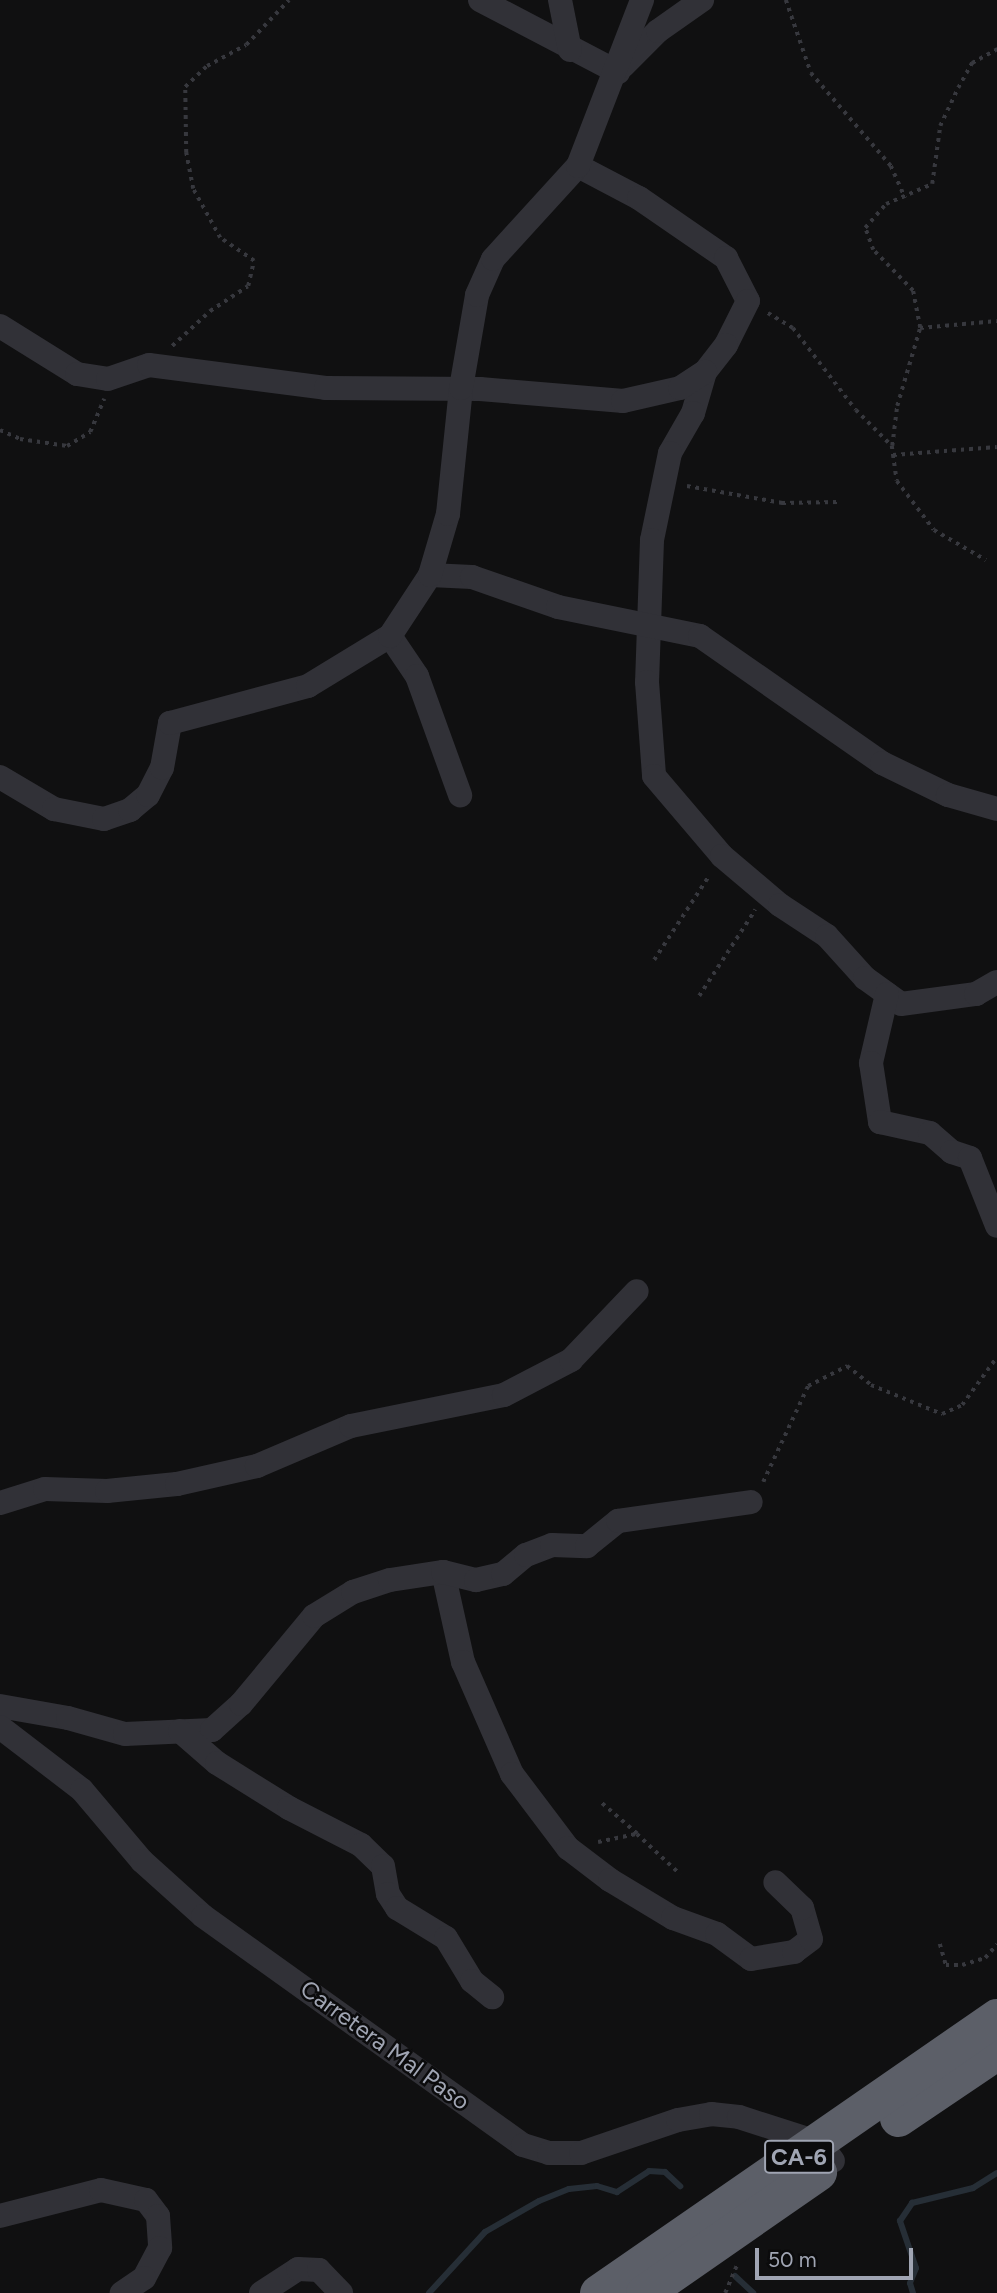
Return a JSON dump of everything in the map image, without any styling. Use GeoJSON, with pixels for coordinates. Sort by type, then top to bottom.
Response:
{"type":"FeatureCollection","features":[{"type":"Feature","properties":{"kind":"highway","name":"CA-6"},"geometry":{"type":"LineString","coordinates":[[644,2293],[997,2017]]}},
{"type":"Feature","properties":{"kind":"highway","name":"CA-6"},"geometry":{"type":"LineString","coordinates":[[597,2293],[826,2152],[997,2051]]}},
{"type":"Feature","properties":{"kind":"street"},"geometry":{"type":"LineString","coordinates":[[480,0],[570,50],[618,72]]}},
{"type":"Feature","properties":{"kind":"street"},"geometry":{"type":"LineString","coordinates":[[560,0],[570,50]]}},
{"type":"Feature","properties":{"kind":"street"},"geometry":{"type":"LineString","coordinates":[[0,777],[54,809],[104,819],[130,810],[148,795],[162,768],[170,723],[308,686],[390,636],[414,607],[430,575],[448,514],[461,388],[477,295],[494,258],[578,166],[618,72],[642,0]]}},
{"type":"Feature","properties":{"kind":"street"},"geometry":{"type":"LineString","coordinates":[[618,72],[658,31],[702,0]]}},
{"type":"Feature","properties":{"kind":"street"},"geometry":{"type":"LineString","coordinates":[[0,326],[77,374],[108,379],[149,365],[326,388],[461,388],[623,401],[680,388],[705,372],[726,345],[748,301],[726,258],[639,198],[578,166]]}},
{"type":"Feature","properties":{"kind":"street"},"geometry":{"type":"LineString","coordinates":[[705,372],[693,413],[670,453],[652,540],[647,682],[654,776],[722,856],[765,893],[827,936],[864,978],[901,1004],[938,1002],[976,994],[997,982]]}},
{"type":"Feature","properties":{"kind":"street"},"geometry":{"type":"LineString","coordinates":[[430,575],[472,577],[558,607],[649,628],[700,636],[882,763],[948,795],[997,808]]}},
{"type":"Feature","properties":{"kind":"street"},"geometry":{"type":"LineString","coordinates":[[390,636],[416,676],[460,796]]}},
{"type":"Feature","properties":{"kind":"street"},"geometry":{"type":"LineString","coordinates":[[887,994],[871,1063],[880,1122],[930,1133],[952,1152],[970,1158],[997,1226]]}},
{"type":"Feature","properties":{"kind":"street"},"geometry":{"type":"LineString","coordinates":[[0,1503],[45,1489],[107,1491],[177,1484],[257,1466],[351,1426],[504,1395],[571,1360],[637,1291]]}},
{"type":"Feature","properties":{"kind":"street"},"geometry":{"type":"LineString","coordinates":[[0,1706],[68,1718],[125,1734],[212,1730],[241,1704],[314,1616],[354,1592],[390,1580],[443,1572],[476,1580],[503,1574],[526,1555],[552,1545],[587,1546],[618,1521],[751,1502]]}},
{"type":"Feature","properties":{"kind":"street"},"geometry":{"type":"LineString","coordinates":[[443,1572],[463,1662],[512,1774],[568,1848],[621,1886],[673,1918],[717,1934],[751,1959],[794,1952],[811,1939],[802,1909],[775,1882]]}},
{"type":"Feature","properties":{"kind":"street","name":"Carretera Mal Paso"},"geometry":{"type":"LineString","coordinates":[[0,1727],[82,1790],[142,1861],[203,1916],[523,2146],[550,2153],[581,2153],[711,2114],[739,2117],[826,2152]]}},
{"type":"Feature","properties":{"kind":"street"},"geometry":{"type":"LineString","coordinates":[[180,1731],[217,1763],[289,1808],[361,1845],[383,1866],[388,1894],[397,1908],[446,1938],[472,1981],[492,1997]]}},
{"type":"Feature","properties":{"kind":"street"},"geometry":{"type":"LineString","coordinates":[[0,2216],[101,2190],[146,2200],[158,2216],[160,2248],[144,2278],[122,2293]]}},
{"type":"Feature","properties":{"kind":"street"},"geometry":{"type":"LineString","coordinates":[[261,2293],[298,2269],[318,2270],[341,2293]]}},
{"type":"Feature","properties":{"kind":"path"},"geometry":{"type":"LineString","coordinates":[[149,365],[211,311],[248,286],[254,261],[220,238],[193,190],[186,153],[185,87],[207,66],[246,45],[289,0]]}},
{"type":"Feature","properties":{"kind":"path"},"geometry":{"type":"LineString","coordinates":[[786,0],[811,73],[891,166],[905,198]]}},
{"type":"Feature","properties":{"kind":"path"},"geometry":{"type":"LineString","coordinates":[[986,560],[934,530],[897,481],[892,446],[897,406],[920,328],[913,291],[873,250],[865,228],[886,204],[932,184],[940,126],[958,88],[972,63],[997,49]]}},
{"type":"Feature","properties":{"kind":"path"},"geometry":{"type":"LineString","coordinates":[[748,301],[793,328],[856,410],[892,446]]}},
{"type":"Feature","properties":{"kind":"path"},"geometry":{"type":"LineString","coordinates":[[920,328],[997,321]]}},
{"type":"Feature","properties":{"kind":"path"},"geometry":{"type":"LineString","coordinates":[[0,430],[20,439],[66,446],[90,432],[103,406],[108,379]]}},
{"type":"Feature","properties":{"kind":"path"},"geometry":{"type":"LineString","coordinates":[[893,455],[997,447]]}},
{"type":"Feature","properties":{"kind":"path"},"geometry":{"type":"LineString","coordinates":[[664,482],[782,503],[838,502]]}},
{"type":"Feature","properties":{"kind":"path"},"geometry":{"type":"LineString","coordinates":[[654,960],[722,856]]}},
{"type":"Feature","properties":{"kind":"path"},"geometry":{"type":"LineString","coordinates":[[699,996],[713,981],[765,893]]}},
{"type":"Feature","properties":{"kind":"path"},"geometry":{"type":"LineString","coordinates":[[751,1502],[779,1454],[808,1386],[847,1366],[871,1385],[942,1414],[962,1405],[997,1357]]}},
{"type":"Feature","properties":{"kind":"path"},"geometry":{"type":"LineString","coordinates":[[600,1802],[680,1874]]}},
{"type":"Feature","properties":{"kind":"path"},"geometry":{"type":"LineString","coordinates":[[568,1848],[637,1834]]}},
{"type":"Feature","properties":{"kind":"path"},"geometry":{"type":"LineString","coordinates":[[940,1944],[946,1965],[962,1965],[985,1958],[997,1944]]}},
{"type":"Feature","properties":{"kind":"waterway"},"geometry":{"type":"LineString","coordinates":[[429,2293],[485,2232],[539,2201],[569,2189],[597,2186],[617,2192],[649,2171],[665,2172],[680,2186]]}},
{"type":"Feature","properties":{"kind":"waterway"},"geometry":{"type":"LineString","coordinates":[[913,2293],[910,2283],[916,2268],[900,2221],[912,2203],[973,2188],[997,2173]]}},
{"type":"Feature","properties":{"kind":"waterway"},"geometry":{"type":"LineString","coordinates":[[735,2276],[753,2293]]}}]}
